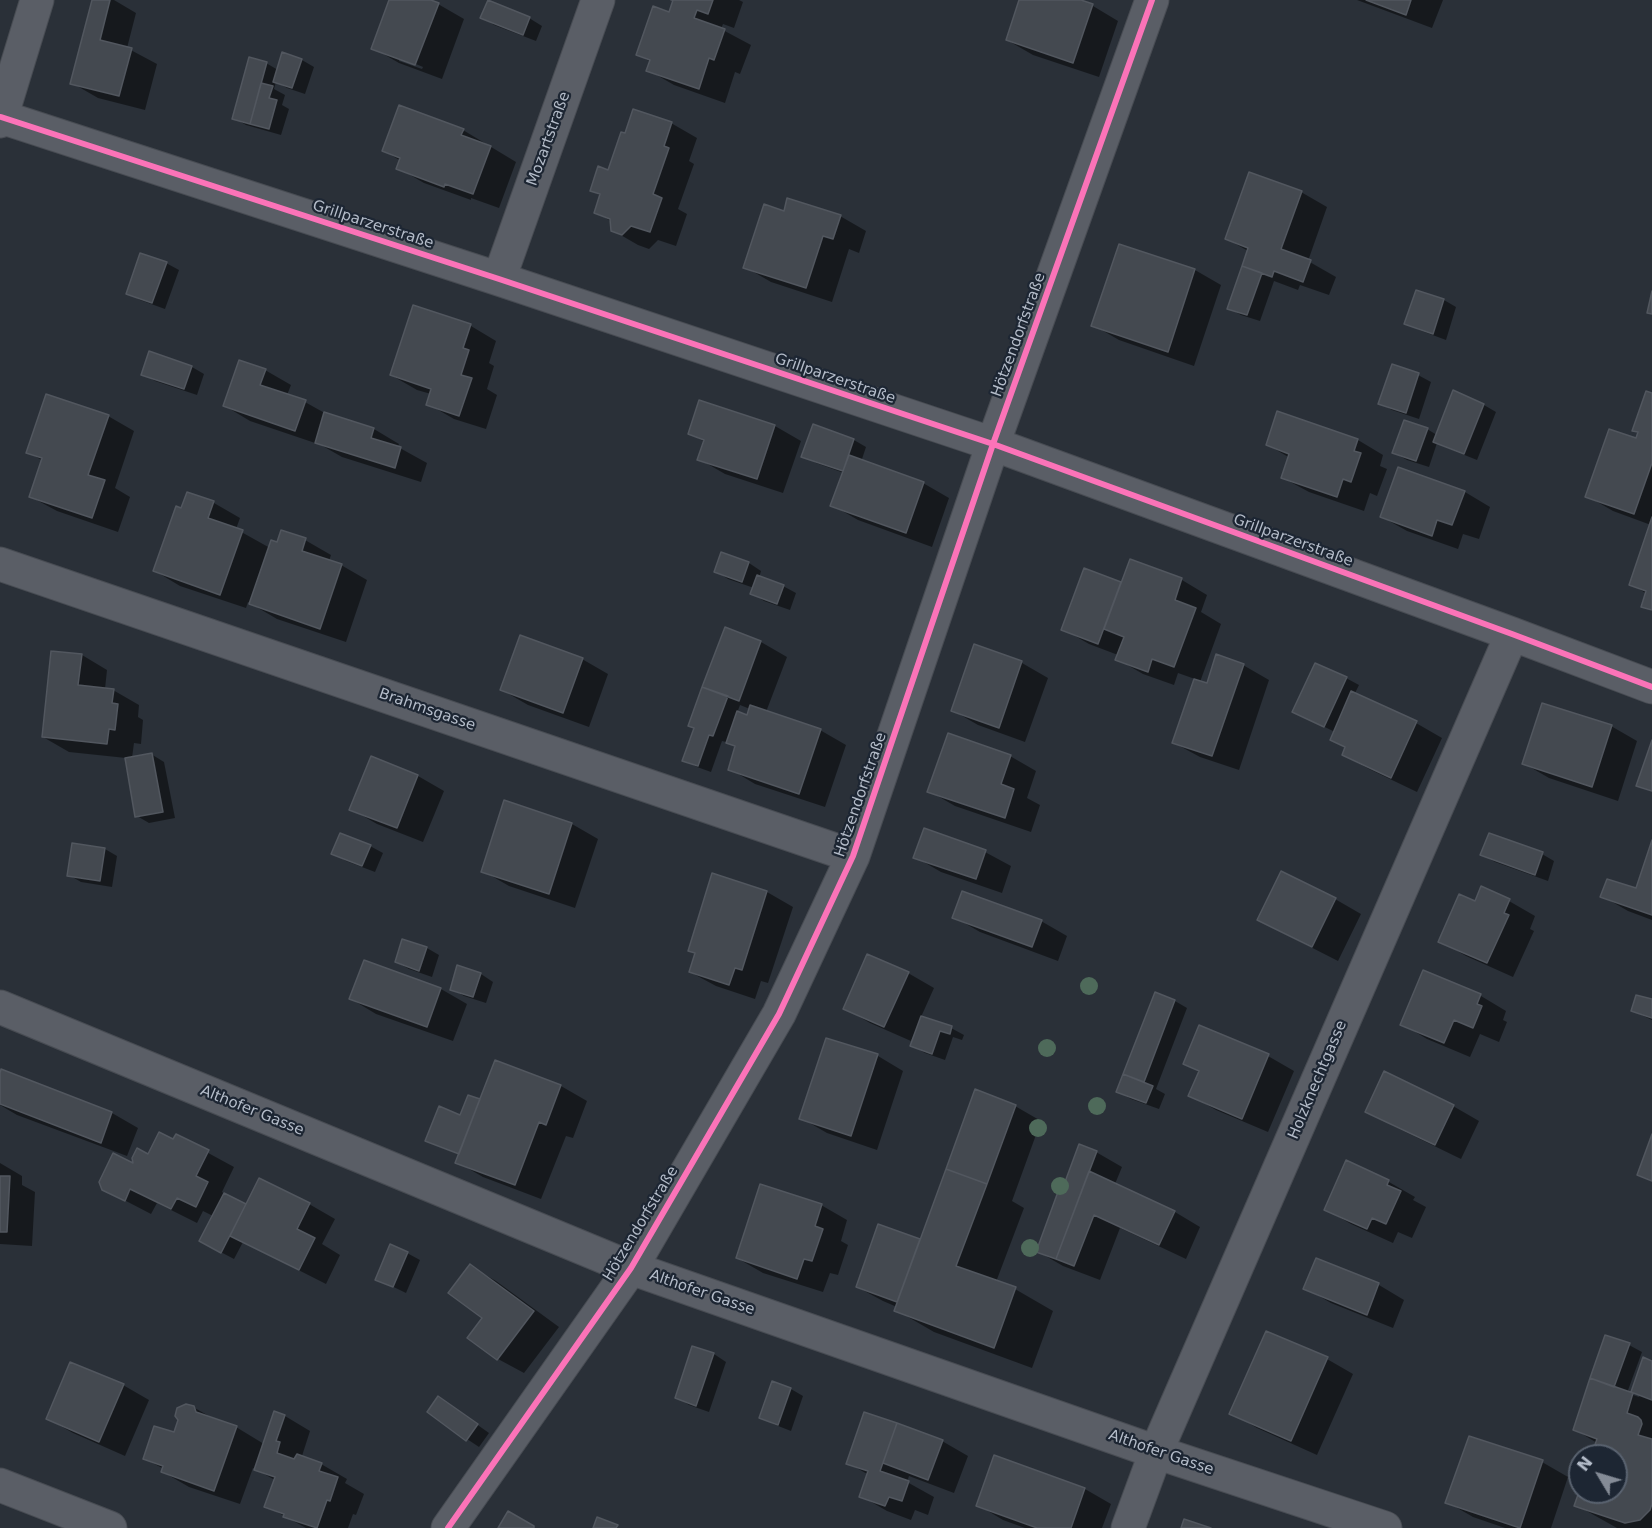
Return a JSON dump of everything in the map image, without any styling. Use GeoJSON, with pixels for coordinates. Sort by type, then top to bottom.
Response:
{"type":"FeatureCollection","features":[{"type":"Feature","properties":{"kind":"street"},"geometry":{"type":"LineString","coordinates":[[1,119],[37,0]]}},
{"type":"Feature","properties":{"kind":"street","name":"Mozartstraße"},"geometry":{"type":"LineString","coordinates":[[499,279],[598,0]]}},
{"type":"Feature","properties":{"kind":"street","name":"Hötzendorfstraße"},"geometry":{"type":"LineString","coordinates":[[448,1528],[631,1268],[779,1014],[853,856],[993,444],[1152,0]]}},
{"type":"Feature","properties":{"kind":"street","name":"Grillparzerstraße"},"geometry":{"type":"LineString","coordinates":[[1,119],[499,279],[993,444],[1652,687]]}},
{"type":"Feature","properties":{"kind":"street","name":"Brahmsgasse"},"geometry":{"type":"LineString","coordinates":[[0,564],[853,856]]}},
{"type":"Feature","properties":{"kind":"street","name":"Holzknechtgasse"},"geometry":{"type":"LineString","coordinates":[[1128,1528],[1156,1452],[1512,634]]}},
{"type":"Feature","properties":{"kind":"street","name":"Althofer Gasse"},"geometry":{"type":"LineString","coordinates":[[0,1007],[631,1268],[1156,1452],[1385,1528]]}},
{"type":"Feature","properties":{"kind":"street"},"geometry":{"type":"LineString","coordinates":[[0,1485],[110,1528]]}},
{"type":"Feature","properties":{"kind":"building"},"geometry":{"type":"Polygon","coordinates":[[[92,0],[110,0],[100,40],[132,48],[119,96],[70,84],[92,0]]]}},
{"type":"Feature","properties":{"kind":"building"},"geometry":{"type":"Polygon","coordinates":[[[389,0],[431,0],[439,3],[415,65],[371,49],[389,0]]]}},
{"type":"Feature","properties":{"kind":"building"},"geometry":{"type":"Polygon","coordinates":[[[488,0],[530,17],[523,35],[480,18],[488,0]]]}},
{"type":"Feature","properties":{"kind":"building"},"geometry":{"type":"Polygon","coordinates":[[[673,0],[713,0],[708,14],[697,10],[694,18],[725,29],[714,60],[709,58],[699,89],[646,71],[650,60],[636,55],[653,6],[669,12],[673,0]]]}},
{"type":"Feature","properties":{"kind":"building"},"geometry":{"type":"Polygon","coordinates":[[[1019,0],[1081,0],[1093,4],[1073,63],[1006,40],[1019,0]]]}},
{"type":"Feature","properties":{"kind":"building"},"geometry":{"type":"Polygon","coordinates":[[[1366,0],[1411,0],[1406,15],[1366,0]]]}},
{"type":"Feature","properties":{"kind":"building"},"geometry":{"type":"Polygon","coordinates":[[[282,52],[302,59],[292,88],[273,82],[282,52]]]}},
{"type":"Feature","properties":{"kind":"building"},"geometry":{"type":"Polygon","coordinates":[[[249,57],[267,62],[250,124],[232,119],[249,57]]]}},
{"type":"Feature","properties":{"kind":"building"},"geometry":{"type":"Polygon","coordinates":[[[261,83],[273,86],[269,98],[277,100],[269,129],[250,124],[261,83]]]}},
{"type":"Feature","properties":{"kind":"building"},"geometry":{"type":"Polygon","coordinates":[[[399,105],[464,129],[461,135],[491,146],[473,194],[445,184],[444,187],[396,169],[400,158],[382,151],[399,105]]]}},
{"type":"Feature","properties":{"kind":"building"},"geometry":{"type":"Polygon","coordinates":[[[633,109],[672,122],[664,146],[669,148],[653,194],[662,198],[650,232],[631,226],[622,235],[611,231],[610,219],[594,213],[600,194],[590,191],[598,166],[608,170],[621,132],[625,133],[633,109]]]}},
{"type":"Feature","properties":{"kind":"building"},"geometry":{"type":"Polygon","coordinates":[[[1249,172],[1302,191],[1281,249],[1311,260],[1303,282],[1274,271],[1272,277],[1242,266],[1248,248],[1225,239],[1249,172]]]}},
{"type":"Feature","properties":{"kind":"building"},"geometry":{"type":"Polygon","coordinates":[[[787,198],[841,215],[833,239],[823,236],[806,288],[743,268],[764,204],[784,211],[787,198]]]}},
{"type":"Feature","properties":{"kind":"building"},"geometry":{"type":"Polygon","coordinates":[[[1119,244],[1195,269],[1168,352],[1091,326],[1119,244]]]}},
{"type":"Feature","properties":{"kind":"building"},"geometry":{"type":"Polygon","coordinates":[[[140,253],[167,262],[152,303],[126,294],[140,253]]]}},
{"type":"Feature","properties":{"kind":"building"},"geometry":{"type":"Polygon","coordinates":[[[1242,266],[1262,273],[1247,315],[1227,309],[1242,266]]]}},
{"type":"Feature","properties":{"kind":"building"},"geometry":{"type":"Polygon","coordinates":[[[1416,290],[1444,299],[1433,334],[1404,324],[1416,290]]]}},
{"type":"Feature","properties":{"kind":"building"},"geometry":{"type":"Polygon","coordinates":[[[1652,291],[1652,314],[1647,313],[1652,291]]]}},
{"type":"Feature","properties":{"kind":"building"},"geometry":{"type":"Polygon","coordinates":[[[413,305],[471,324],[463,348],[469,350],[461,375],[472,378],[459,416],[426,405],[431,389],[390,375],[413,305]]]}},
{"type":"Feature","properties":{"kind":"building"},"geometry":{"type":"Polygon","coordinates":[[[149,351],[192,366],[184,389],[141,375],[149,351]]]}},
{"type":"Feature","properties":{"kind":"building"},"geometry":{"type":"Polygon","coordinates":[[[239,360],[266,369],[260,385],[306,400],[295,431],[223,406],[239,360]]]}},
{"type":"Feature","properties":{"kind":"building"},"geometry":{"type":"Polygon","coordinates":[[[1392,364],[1419,373],[1406,413],[1378,404],[1392,364]]]}},
{"type":"Feature","properties":{"kind":"building"},"geometry":{"type":"Polygon","coordinates":[[[1453,390],[1484,404],[1464,454],[1433,442],[1453,390]]]}},
{"type":"Feature","properties":{"kind":"building"},"geometry":{"type":"Polygon","coordinates":[[[1646,391],[1652,393],[1652,463],[1634,514],[1585,497],[1609,429],[1636,438],[1638,432],[1632,431],[1646,391]]]}},
{"type":"Feature","properties":{"kind":"building"},"geometry":{"type":"Polygon","coordinates":[[[46,394],[109,415],[88,475],[105,480],[92,518],[29,497],[42,458],[26,453],[46,394]]]}},
{"type":"Feature","properties":{"kind":"building"},"geometry":{"type":"Polygon","coordinates":[[[699,400],[775,425],[757,479],[697,460],[704,440],[688,434],[699,400]]]}},
{"type":"Feature","properties":{"kind":"building"},"geometry":{"type":"Polygon","coordinates":[[[1277,411],[1358,439],[1354,451],[1361,453],[1351,482],[1343,479],[1337,497],[1281,478],[1289,454],[1266,445],[1277,411]]]}},
{"type":"Feature","properties":{"kind":"building"},"geometry":{"type":"Polygon","coordinates":[[[324,412],[374,428],[371,438],[401,447],[395,468],[315,443],[324,412]]]}},
{"type":"Feature","properties":{"kind":"building"},"geometry":{"type":"Polygon","coordinates":[[[1404,420],[1428,428],[1416,461],[1392,453],[1404,420]]]}},
{"type":"Feature","properties":{"kind":"building"},"geometry":{"type":"Polygon","coordinates":[[[813,424],[854,439],[843,471],[801,457],[813,424]]]}},
{"type":"Feature","properties":{"kind":"building"},"geometry":{"type":"Polygon","coordinates":[[[849,455],[924,482],[906,533],[830,506],[849,455]]]}},
{"type":"Feature","properties":{"kind":"building"},"geometry":{"type":"Polygon","coordinates":[[[1398,467],[1465,491],[1452,525],[1437,520],[1432,536],[1380,517],[1398,467]]]}},
{"type":"Feature","properties":{"kind":"building"},"geometry":{"type":"Polygon","coordinates":[[[187,492],[214,501],[208,518],[243,530],[220,595],[153,571],[176,506],[181,508],[187,492]]]}},
{"type":"Feature","properties":{"kind":"building"},"geometry":{"type":"Polygon","coordinates":[[[1652,517],[1652,610],[1641,607],[1646,591],[1629,585],[1652,517]]]}},
{"type":"Feature","properties":{"kind":"building"},"geometry":{"type":"Polygon","coordinates":[[[281,530],[306,538],[302,551],[342,564],[320,629],[249,604],[271,540],[277,542],[281,530]]]}},
{"type":"Feature","properties":{"kind":"building"},"geometry":{"type":"Polygon","coordinates":[[[721,552],[749,562],[742,582],[714,572],[721,552]]]}},
{"type":"Feature","properties":{"kind":"building"},"geometry":{"type":"Polygon","coordinates":[[[1130,559],[1182,578],[1175,600],[1196,608],[1174,667],[1152,659],[1148,672],[1115,660],[1124,637],[1104,629],[1130,559]]]}},
{"type":"Feature","properties":{"kind":"building"},"geometry":{"type":"Polygon","coordinates":[[[1084,568],[1121,582],[1098,644],[1061,630],[1084,568]]]}},
{"type":"Feature","properties":{"kind":"building"},"geometry":{"type":"Polygon","coordinates":[[[757,575],[784,585],[777,604],[750,594],[757,575]]]}},
{"type":"Feature","properties":{"kind":"building"},"geometry":{"type":"Polygon","coordinates":[[[725,627],[761,641],[739,701],[702,687],[725,627]]]}},
{"type":"Feature","properties":{"kind":"building"},"geometry":{"type":"Polygon","coordinates":[[[520,635],[583,658],[563,713],[500,690],[520,635]]]}},
{"type":"Feature","properties":{"kind":"building"},"geometry":{"type":"Polygon","coordinates":[[[974,644],[1022,661],[999,728],[951,711],[974,644]]]}},
{"type":"Feature","properties":{"kind":"building"},"geometry":{"type":"Polygon","coordinates":[[[51,651],[82,654],[78,685],[114,689],[112,703],[118,704],[115,730],[109,729],[107,744],[42,737],[51,651]]]}},
{"type":"Feature","properties":{"kind":"building"},"geometry":{"type":"Polygon","coordinates":[[[1216,654],[1244,664],[1212,756],[1172,743],[1194,679],[1207,683],[1216,654]]]}},
{"type":"Feature","properties":{"kind":"building"},"geometry":{"type":"Polygon","coordinates":[[[1315,663],[1347,677],[1324,727],[1292,712],[1315,663]]]}},
{"type":"Feature","properties":{"kind":"building"},"geometry":{"type":"Polygon","coordinates":[[[702,687],[728,696],[713,736],[709,735],[698,766],[682,761],[694,728],[688,726],[702,687]]]}},
{"type":"Feature","properties":{"kind":"building"},"geometry":{"type":"Polygon","coordinates":[[[1351,691],[1417,721],[1391,778],[1342,755],[1345,747],[1330,740],[1351,691]]]}},
{"type":"Feature","properties":{"kind":"building"},"geometry":{"type":"Polygon","coordinates":[[[1542,703],[1612,725],[1592,787],[1522,764],[1542,703]]]}},
{"type":"Feature","properties":{"kind":"building"},"geometry":{"type":"Polygon","coordinates":[[[750,705],[821,729],[799,794],[728,770],[735,746],[726,743],[737,711],[747,715],[750,705]]]}},
{"type":"Feature","properties":{"kind":"building"},"geometry":{"type":"Polygon","coordinates":[[[948,733],[1011,755],[1001,784],[1014,789],[1005,818],[927,792],[948,733]]]}},
{"type":"Feature","properties":{"kind":"building"},"geometry":{"type":"Polygon","coordinates":[[[1652,740],[1652,791],[1636,786],[1652,740]]]}},
{"type":"Feature","properties":{"kind":"building"},"geometry":{"type":"Polygon","coordinates":[[[152,753],[163,812],[135,817],[125,758],[152,753]]]}},
{"type":"Feature","properties":{"kind":"building"},"geometry":{"type":"Polygon","coordinates":[[[371,756],[418,775],[397,828],[349,810],[371,756]]]}},
{"type":"Feature","properties":{"kind":"building"},"geometry":{"type":"Polygon","coordinates":[[[504,800],[572,823],[549,894],[481,872],[504,800]]]}},
{"type":"Feature","properties":{"kind":"building"},"geometry":{"type":"Polygon","coordinates":[[[924,828],[986,850],[976,879],[913,858],[924,828]]]}},
{"type":"Feature","properties":{"kind":"building"},"geometry":{"type":"Polygon","coordinates":[[[340,833],[371,845],[362,866],[331,854],[340,833]]]}},
{"type":"Feature","properties":{"kind":"building"},"geometry":{"type":"Polygon","coordinates":[[[1489,833],[1543,852],[1535,875],[1480,855],[1489,833]]]}},
{"type":"Feature","properties":{"kind":"building"},"geometry":{"type":"Polygon","coordinates":[[[1652,840],[1652,915],[1600,897],[1607,879],[1636,888],[1652,840]]]}},
{"type":"Feature","properties":{"kind":"building"},"geometry":{"type":"Polygon","coordinates":[[[72,843],[105,848],[100,881],[67,876],[72,843]]]}},
{"type":"Feature","properties":{"kind":"building"},"geometry":{"type":"Polygon","coordinates":[[[1281,871],[1336,898],[1312,947],[1257,920],[1281,871]]]}},
{"type":"Feature","properties":{"kind":"building"},"geometry":{"type":"Polygon","coordinates":[[[712,873],[767,891],[742,970],[735,968],[729,985],[689,972],[695,953],[688,951],[712,873]]]}},
{"type":"Feature","properties":{"kind":"building"},"geometry":{"type":"Polygon","coordinates":[[[1481,886],[1510,899],[1504,913],[1509,915],[1487,963],[1438,942],[1459,894],[1475,901],[1481,886]]]}},
{"type":"Feature","properties":{"kind":"building"},"geometry":{"type":"Polygon","coordinates":[[[962,891],[1042,920],[1032,947],[952,918],[962,891]]]}},
{"type":"Feature","properties":{"kind":"building"},"geometry":{"type":"Polygon","coordinates":[[[402,939],[427,947],[419,971],[395,962],[402,939]]]}},
{"type":"Feature","properties":{"kind":"building"},"geometry":{"type":"Polygon","coordinates":[[[867,954],[909,972],[884,1027],[843,1009],[867,954]]]}},
{"type":"Feature","properties":{"kind":"building"},"geometry":{"type":"Polygon","coordinates":[[[364,960],[441,988],[427,1027],[349,999],[364,960]]]}},
{"type":"Feature","properties":{"kind":"building"},"geometry":{"type":"Polygon","coordinates":[[[457,965],[481,973],[473,997],[450,990],[457,965]]]}},
{"type":"Feature","properties":{"kind":"building"},"geometry":{"type":"Polygon","coordinates":[[[1423,970],[1481,994],[1477,1004],[1482,1006],[1473,1028],[1454,1020],[1444,1043],[1400,1025],[1423,970]]]}},
{"type":"Feature","properties":{"kind":"building"},"geometry":{"type":"Polygon","coordinates":[[[1155,992],[1175,1000],[1144,1082],[1123,1074],[1155,992]]]}},
{"type":"Feature","properties":{"kind":"building"},"geometry":{"type":"Polygon","coordinates":[[[1636,995],[1652,999],[1652,1018],[1631,1011],[1636,995]]]}},
{"type":"Feature","properties":{"kind":"building"},"geometry":{"type":"Polygon","coordinates":[[[921,1016],[952,1026],[950,1034],[940,1031],[932,1054],[910,1046],[921,1016]]]}},
{"type":"Feature","properties":{"kind":"building"},"geometry":{"type":"Polygon","coordinates":[[[1199,1025],[1269,1054],[1242,1119],[1188,1096],[1199,1071],[1183,1064],[1199,1025]]]}},
{"type":"Feature","properties":{"kind":"building"},"geometry":{"type":"Polygon","coordinates":[[[826,1038],[878,1054],[851,1136],[799,1119],[826,1038]]]}},
{"type":"Feature","properties":{"kind":"building"},"geometry":{"type":"Polygon","coordinates":[[[495,1060],[561,1085],[546,1125],[539,1122],[515,1185],[455,1163],[495,1060]]]}},
{"type":"Feature","properties":{"kind":"building"},"geometry":{"type":"Polygon","coordinates":[[[1,1069],[112,1112],[101,1143],[0,1104],[1,1069]]]}},
{"type":"Feature","properties":{"kind":"building"},"geometry":{"type":"Polygon","coordinates":[[[1384,1071],[1454,1105],[1435,1145],[1365,1112],[1384,1071]]]}},
{"type":"Feature","properties":{"kind":"building"},"geometry":{"type":"Polygon","coordinates":[[[1123,1074],[1153,1086],[1146,1103],[1116,1092],[1123,1074]]]}},
{"type":"Feature","properties":{"kind":"building"},"geometry":{"type":"Polygon","coordinates":[[[975,1089],[1016,1105],[987,1184],[946,1169],[975,1089]]]}},
{"type":"Feature","properties":{"kind":"building"},"geometry":{"type":"Polygon","coordinates":[[[468,1095],[480,1099],[459,1154],[425,1141],[439,1106],[460,1115],[468,1095]]]}},
{"type":"Feature","properties":{"kind":"building"},"geometry":{"type":"Polygon","coordinates":[[[159,1132],[173,1139],[176,1134],[209,1150],[196,1176],[208,1182],[196,1207],[177,1198],[171,1209],[130,1189],[125,1201],[102,1190],[99,1182],[113,1153],[133,1163],[132,1158],[137,1148],[148,1154],[159,1132]]]}},
{"type":"Feature","properties":{"kind":"building"},"geometry":{"type":"Polygon","coordinates":[[[1652,1134],[1652,1181],[1637,1175],[1652,1134]]]}},
{"type":"Feature","properties":{"kind":"building"},"geometry":{"type":"Polygon","coordinates":[[[1079,1144],[1097,1151],[1056,1259],[1036,1252],[1059,1189],[1062,1190],[1079,1144]]]}},
{"type":"Feature","properties":{"kind":"building"},"geometry":{"type":"Polygon","coordinates":[[[1346,1160],[1389,1180],[1387,1185],[1401,1191],[1386,1224],[1372,1218],[1367,1229],[1324,1210],[1346,1160]]]}},
{"type":"Feature","properties":{"kind":"building"},"geometry":{"type":"Polygon","coordinates":[[[946,1169],[987,1184],[956,1266],[1016,1287],[994,1348],[894,1311],[946,1169]]]}},
{"type":"Feature","properties":{"kind":"building"},"geometry":{"type":"Polygon","coordinates":[[[1089,1171],[1175,1211],[1159,1245],[1094,1215],[1074,1266],[1056,1259],[1089,1171]]]}},
{"type":"Feature","properties":{"kind":"building"},"geometry":{"type":"Polygon","coordinates":[[[0,1176],[10,1176],[7,1232],[0,1232],[0,1176]]]}},
{"type":"Feature","properties":{"kind":"building"},"geometry":{"type":"Polygon","coordinates":[[[259,1178],[310,1203],[297,1229],[315,1238],[299,1270],[230,1236],[259,1178]]]}},
{"type":"Feature","properties":{"kind":"building"},"geometry":{"type":"Polygon","coordinates":[[[760,1184],[822,1204],[815,1226],[823,1229],[812,1261],[804,1259],[797,1279],[736,1258],[760,1184]]]}},
{"type":"Feature","properties":{"kind":"building"},"geometry":{"type":"Polygon","coordinates":[[[224,1193],[246,1204],[221,1253],[199,1241],[224,1193]]]}},
{"type":"Feature","properties":{"kind":"building"},"geometry":{"type":"Polygon","coordinates":[[[878,1224],[920,1239],[897,1302],[856,1287],[878,1224]]]}},
{"type":"Feature","properties":{"kind":"building"},"geometry":{"type":"Polygon","coordinates":[[[390,1244],[408,1252],[393,1287],[375,1280],[390,1244]]]}},
{"type":"Feature","properties":{"kind":"building"},"geometry":{"type":"Polygon","coordinates":[[[1316,1258],[1379,1283],[1367,1315],[1303,1289],[1316,1258]]]}},
{"type":"Feature","properties":{"kind":"building"},"geometry":{"type":"Polygon","coordinates":[[[470,1264],[534,1311],[497,1360],[467,1338],[482,1318],[448,1293],[470,1264]]]}},
{"type":"Feature","properties":{"kind":"building"},"geometry":{"type":"Polygon","coordinates":[[[1266,1331],[1328,1357],[1291,1441],[1229,1414],[1266,1331]]]}},
{"type":"Feature","properties":{"kind":"building"},"geometry":{"type":"Polygon","coordinates":[[[1605,1335],[1630,1343],[1614,1387],[1590,1378],[1605,1335]]]}},
{"type":"Feature","properties":{"kind":"building"},"geometry":{"type":"Polygon","coordinates":[[[692,1346],[714,1353],[696,1406],[675,1398],[692,1346]]]}},
{"type":"Feature","properties":{"kind":"building"},"geometry":{"type":"Polygon","coordinates":[[[1643,1357],[1652,1361],[1652,1400],[1631,1392],[1643,1357]]]}},
{"type":"Feature","properties":{"kind":"building"},"geometry":{"type":"Polygon","coordinates":[[[70,1362],[124,1384],[99,1442],[46,1419],[70,1362]]]}},
{"type":"Feature","properties":{"kind":"building"},"geometry":{"type":"Polygon","coordinates":[[[1590,1378],[1633,1393],[1627,1413],[1641,1420],[1638,1435],[1652,1439],[1652,1504],[1650,1510],[1640,1520],[1625,1523],[1574,1506],[1575,1504],[1628,1504],[1628,1444],[1595,1444],[1597,1439],[1573,1430],[1590,1378]]]}},
{"type":"Feature","properties":{"kind":"building"},"geometry":{"type":"Polygon","coordinates":[[[772,1381],[791,1388],[778,1425],[759,1418],[772,1381]]]}},
{"type":"Feature","properties":{"kind":"building"},"geometry":{"type":"Polygon","coordinates":[[[438,1396],[478,1424],[466,1441],[427,1412],[438,1396]]]}},
{"type":"Feature","properties":{"kind":"building"},"geometry":{"type":"Polygon","coordinates":[[[186,1404],[194,1406],[196,1412],[237,1426],[214,1491],[161,1472],[163,1466],[143,1459],[154,1426],[174,1432],[178,1420],[175,1416],[177,1408],[186,1404]]]}},
{"type":"Feature","properties":{"kind":"building"},"geometry":{"type":"Polygon","coordinates":[[[274,1411],[285,1415],[276,1441],[280,1442],[277,1453],[294,1459],[297,1454],[322,1463],[319,1471],[338,1477],[317,1528],[283,1517],[284,1514],[264,1507],[275,1477],[254,1470],[274,1411]]]}},
{"type":"Feature","properties":{"kind":"building"},"geometry":{"type":"Polygon","coordinates":[[[864,1412],[897,1423],[880,1471],[909,1481],[902,1501],[889,1497],[885,1506],[859,1497],[868,1471],[846,1464],[864,1412]]]}},
{"type":"Feature","properties":{"kind":"building"},"geometry":{"type":"Polygon","coordinates":[[[897,1423],[943,1440],[928,1480],[883,1463],[897,1423]]]}},
{"type":"Feature","properties":{"kind":"building"},"geometry":{"type":"Polygon","coordinates":[[[1469,1436],[1543,1460],[1520,1528],[1445,1503],[1469,1436]]]}},
{"type":"Feature","properties":{"kind":"building"},"geometry":{"type":"Polygon","coordinates":[[[994,1455],[1085,1488],[1071,1528],[1037,1528],[976,1506],[994,1455]]]}},
{"type":"Feature","properties":{"kind":"building"},"geometry":{"type":"Polygon","coordinates":[[[508,1511],[534,1526],[534,1528],[498,1528],[508,1511]]]}},
{"type":"Feature","properties":{"kind":"building"},"geometry":{"type":"Polygon","coordinates":[[[597,1517],[618,1525],[616,1528],[593,1528],[597,1517]]]}},
{"type":"Feature","properties":{"kind":"building"},"geometry":{"type":"Polygon","coordinates":[[[1184,1519],[1211,1528],[1181,1528],[1184,1519]]]}},
{"type":"Feature","properties":{"kind":"cycle path"},"geometry":{"type":"LineString","coordinates":[[448,1528],[631,1268],[779,1014],[853,856],[993,444],[1152,0]]}},
{"type":"Feature","properties":{"kind":"cycle path"},"geometry":{"type":"LineString","coordinates":[[1,117],[499,279],[993,444],[1652,687]]}}]}
